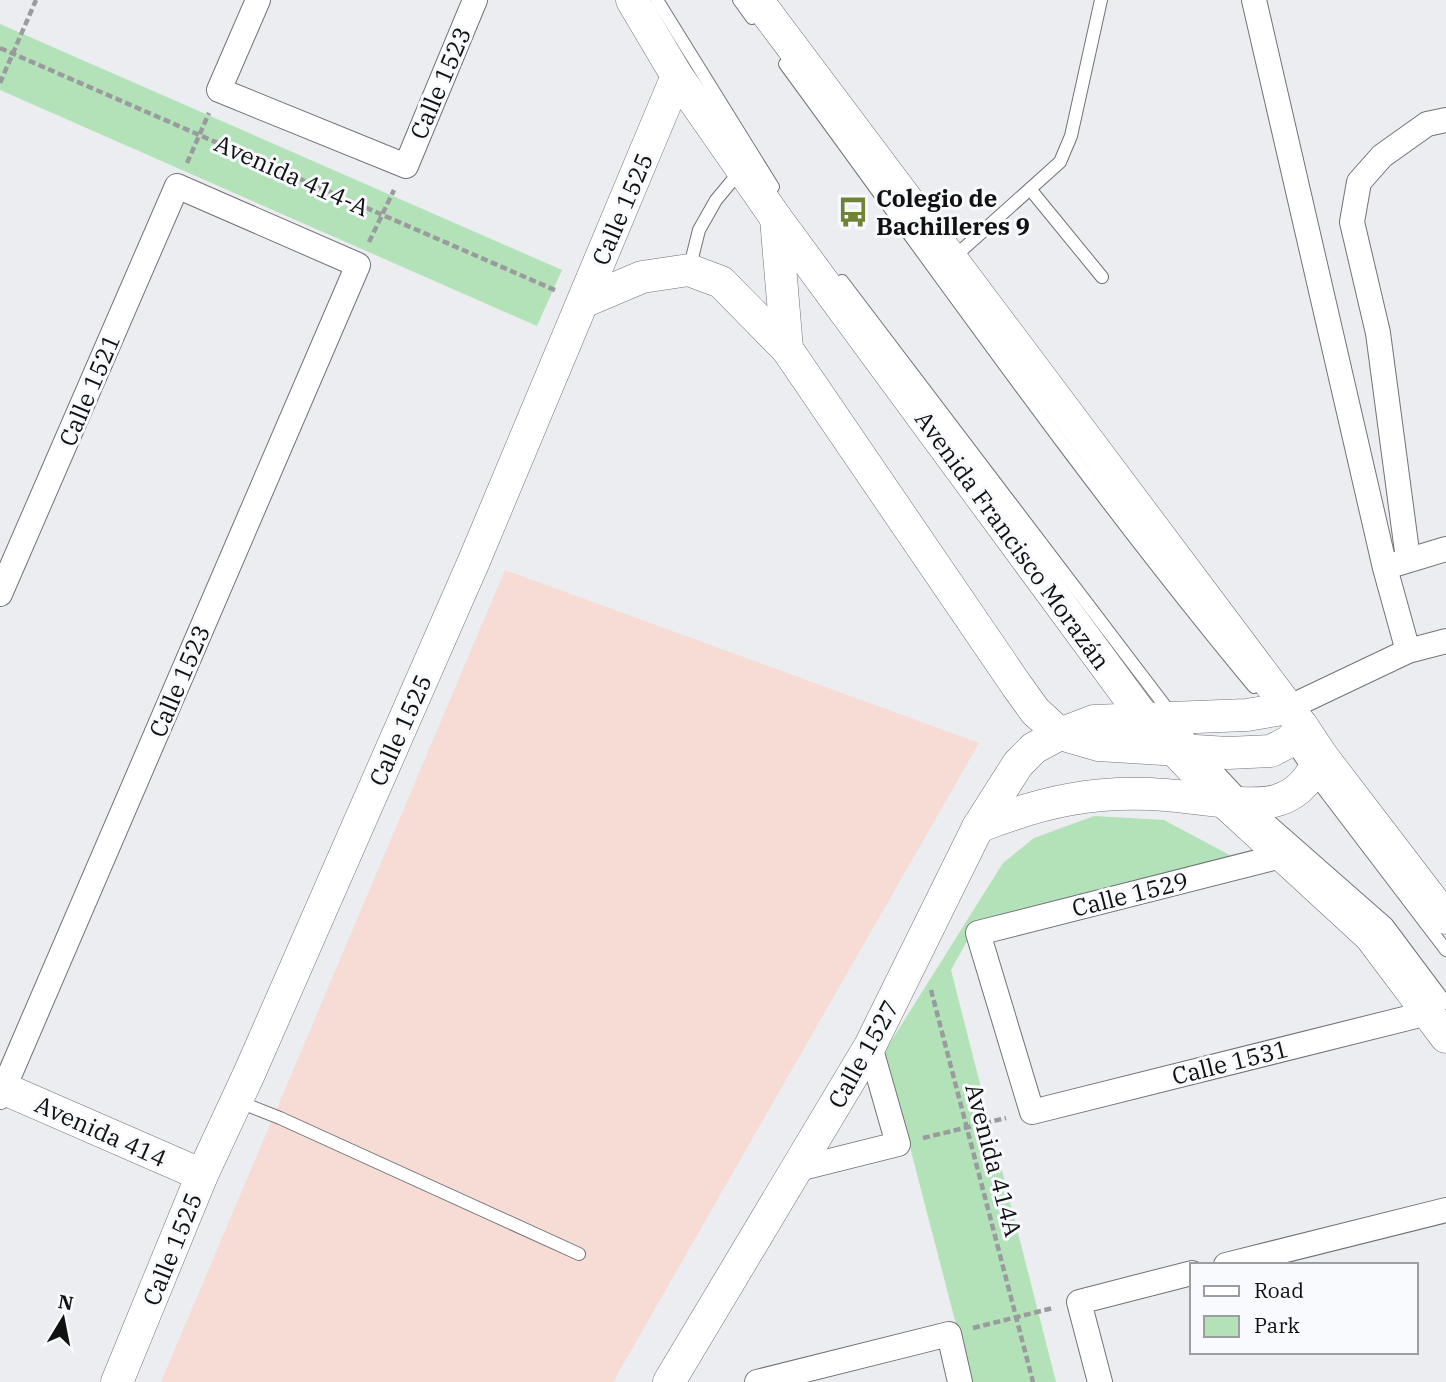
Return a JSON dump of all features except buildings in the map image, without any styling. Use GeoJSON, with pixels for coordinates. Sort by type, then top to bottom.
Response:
{"type":"FeatureCollection","features":[{"type":"Feature","properties":{"kind":"street"},"geometry":{"type":"LineString","coordinates":[[219,90],[258,0]]}},
{"type":"Feature","properties":{"kind":"street","name":"Calle 1523"},"geometry":{"type":"LineString","coordinates":[[406,166],[475,0]]}},
{"type":"Feature","properties":{"kind":"street","name":"Avenida Francisco Morazán"},"geometry":{"type":"LineString","coordinates":[[632,0],[677,76],[741,169],[779,209],[1144,718],[1186,751],[1281,856],[1370,936],[1440,1018]]}},
{"type":"Feature","properties":{"kind":"street"},"geometry":{"type":"LineString","coordinates":[[757,0],[951,260],[1317,765],[1446,918]]}},
{"type":"Feature","properties":{"kind":"street"},"geometry":{"type":"LineString","coordinates":[[1254,0],[1385,568],[1408,652]]}},
{"type":"Feature","properties":{"kind":"street","name":"Calle 1525"},"geometry":{"type":"LineString","coordinates":[[117,1382],[202,1175],[469,574],[677,76]]}},
{"type":"Feature","properties":{"kind":"street","name":"Avenida 414-A"},"geometry":{"type":"LineString","coordinates":[[219,90],[406,166]]}},
{"type":"Feature","properties":{"kind":"street"},"geometry":{"type":"LineString","coordinates":[[1408,559],[1378,333],[1352,222],[1359,182],[1382,156],[1427,124],[1446,120]]}},
{"type":"Feature","properties":{"kind":"street"},"geometry":{"type":"LineString","coordinates":[[177,186],[358,265]]}},
{"type":"Feature","properties":{"kind":"street","name":"Calle 1521"},"geometry":{"type":"LineString","coordinates":[[0,594],[177,186]]}},
{"type":"Feature","properties":{"kind":"street"},"geometry":{"type":"LineString","coordinates":[[779,209],[786,349]]}},
{"type":"Feature","properties":{"kind":"street","name":"Calle 1523"},"geometry":{"type":"LineString","coordinates":[[1,1091],[358,265]]}},
{"type":"Feature","properties":{"kind":"street"},"geometry":{"type":"LineString","coordinates":[[583,303],[642,277],[689,270],[721,282],[786,349],[1035,711],[1060,734],[1098,745],[1186,751],[1271,751],[1286,723],[1319,693],[1408,652],[1446,641]]}},
{"type":"Feature","properties":{"kind":"street"},"geometry":{"type":"LineString","coordinates":[[1385,568],[1446,549]]}},
{"type":"Feature","properties":{"kind":"street","name":"Calle 1527"},"geometry":{"type":"LineString","coordinates":[[669,1382],[870,1046],[978,827],[1018,764],[1034,748],[1094,721],[1247,715],[1286,723]]}},
{"type":"Feature","properties":{"kind":"street"},"geometry":{"type":"LineString","coordinates":[[978,827],[1033,807],[1065,799],[1114,794],[1276,801],[1294,793],[1317,765]]}},
{"type":"Feature","properties":{"kind":"street","name":"Calle 1529"},"geometry":{"type":"LineString","coordinates":[[1032,1111],[978,933],[1281,856]]}},
{"type":"Feature","properties":{"kind":"street","name":"Calle 1531"},"geometry":{"type":"LineString","coordinates":[[1032,1111],[1440,1018]]}},
{"type":"Feature","properties":{"kind":"street"},"geometry":{"type":"LineString","coordinates":[[798,1169],[898,1144],[870,1046]]}},
{"type":"Feature","properties":{"kind":"street","name":"Avenida 414"},"geometry":{"type":"LineString","coordinates":[[1,1091],[202,1175]]}},
{"type":"Feature","properties":{"kind":"street"},"geometry":{"type":"LineString","coordinates":[[1234,1263],[1446,1210]]}},
{"type":"Feature","properties":{"kind":"street"},"geometry":{"type":"LineString","coordinates":[[1100,1382],[1079,1302],[1190,1274]]}},
{"type":"Feature","properties":{"kind":"street"},"geometry":{"type":"LineString","coordinates":[[757,1382],[949,1334],[960,1382]]}},
{"type":"Feature","properties":{"kind":"lane"},"geometry":{"type":"LineString","coordinates":[[657,0],[779,209]]}},
{"type":"Feature","properties":{"kind":"lane"},"geometry":{"type":"LineString","coordinates":[[739,0],[764,34]]}},
{"type":"Feature","properties":{"kind":"lane"},"geometry":{"type":"LineString","coordinates":[[951,260],[1060,162],[1071,136],[1101,0]]}},
{"type":"Feature","properties":{"kind":"lane"},"geometry":{"type":"LineString","coordinates":[[780,56],[1068,450],[1177,594],[1286,723]]}},
{"type":"Feature","properties":{"kind":"lane"},"geometry":{"type":"LineString","coordinates":[[689,270],[699,230],[716,200],[741,169]]}},
{"type":"Feature","properties":{"kind":"lane"},"geometry":{"type":"LineString","coordinates":[[1030,189],[1102,277]]}},
{"type":"Feature","properties":{"kind":"lane"},"geometry":{"type":"LineString","coordinates":[[830,267],[1176,718],[1186,751]]}},
{"type":"Feature","properties":{"kind":"lane"},"geometry":{"type":"LineString","coordinates":[[1317,765],[1446,950]]}},
{"type":"Feature","properties":{"kind":"lane"},"geometry":{"type":"LineString","coordinates":[[1234,801],[1387,924],[1440,1018]]}},
{"type":"Feature","properties":{"kind":"lane"},"geometry":{"type":"LineString","coordinates":[[237,1101],[579,1254]]}},
{"type":"Feature","properties":{"kind":"path"},"geometry":{"type":"LineString","coordinates":[[0,83],[36,0]]}},
{"type":"Feature","properties":{"kind":"path","name":"Avenida 414-A"},"geometry":{"type":"LineString","coordinates":[[0,48],[583,303]]}},
{"type":"Feature","properties":{"kind":"path"},"geometry":{"type":"LineString","coordinates":[[177,186],[219,90]]}},
{"type":"Feature","properties":{"kind":"path"},"geometry":{"type":"LineString","coordinates":[[358,265],[406,166]]}},
{"type":"Feature","properties":{"kind":"path","name":"Avenida 414A"},"geometry":{"type":"LineString","coordinates":[[920,948],[1033,1382]]}},
{"type":"Feature","properties":{"kind":"path"},"geometry":{"type":"LineString","coordinates":[[898,1144],[1032,1111]]}},
{"type":"Feature","properties":{"kind":"path"},"geometry":{"type":"LineString","coordinates":[[949,1334],[1079,1302]]}},
{"type":"Feature","properties":{"kind":"shaded area"},"geometry":{"type":"Polygon","coordinates":[[[505,570],[979,743],[613,1382],[161,1382],[505,570]]]}},
{"type":"Feature","properties":{"kind":"green space"},"geometry":{"type":"Polygon","coordinates":[[[0,24],[562,270],[537,326],[0,90],[0,24]]]}},
{"type":"Feature","properties":{"kind":"green space"},"geometry":{"type":"Polygon","coordinates":[[[1094,816],[1164,820],[1237,859],[976,925],[951,970],[1056,1382],[971,1382],[885,1051],[1003,863],[1034,838],[1094,816]]]}},
{"type":"Feature","properties":{"kind":"place","name":"Colegio de Bachilleres 9"},"geometry":{"type":"Point","coordinates":[853,212]}}]}
